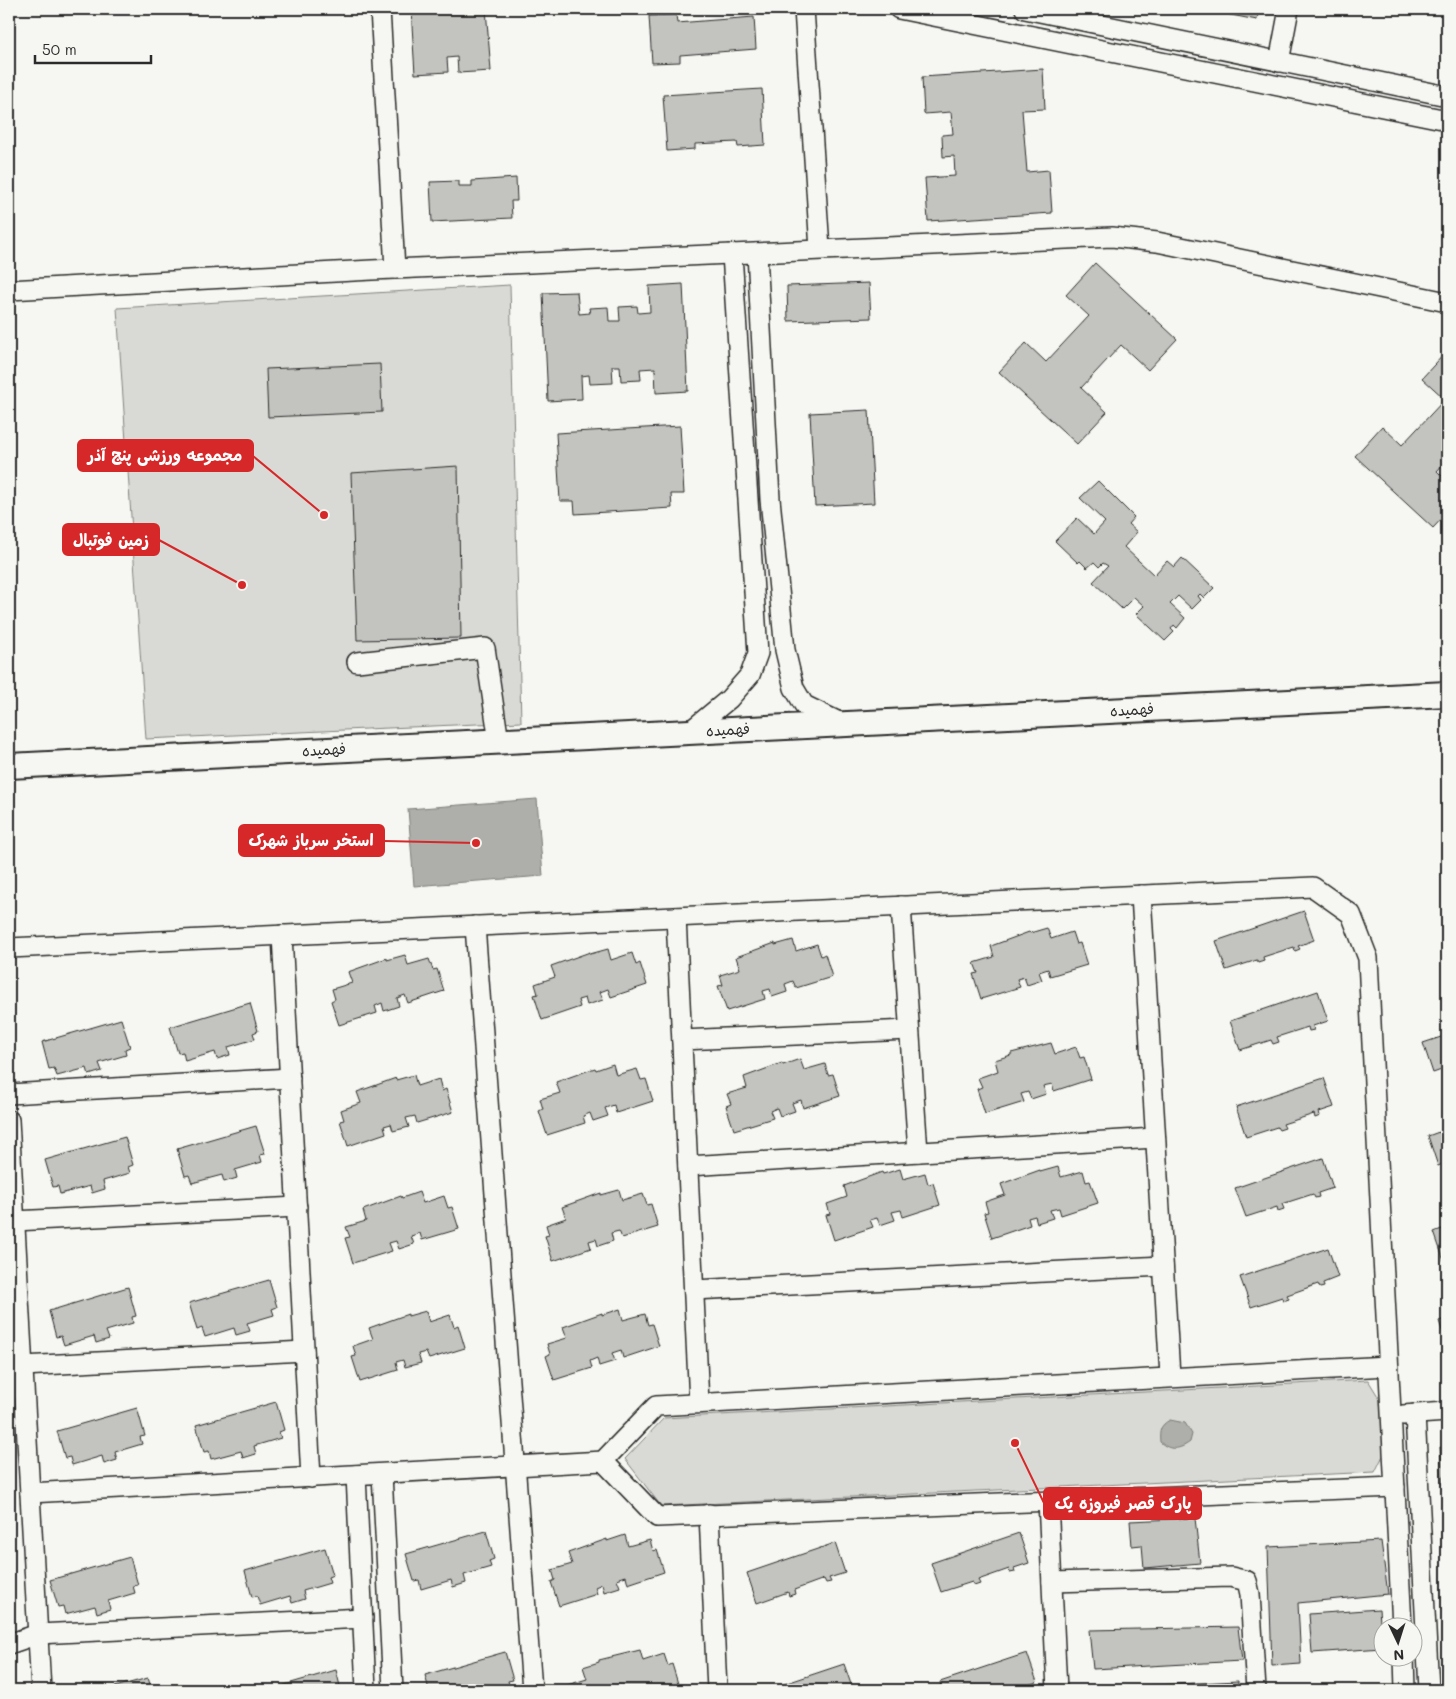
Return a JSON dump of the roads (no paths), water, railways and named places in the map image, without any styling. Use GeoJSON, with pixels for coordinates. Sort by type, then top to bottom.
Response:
{"type":"FeatureCollection","features":[{"type":"Feature","properties":{"kind":"main road","name":"فهمیده"},"geometry":{"type":"LineString","coordinates":[[9,766],[1447,694]]}},
{"type":"Feature","properties":{"kind":"street"},"geometry":{"type":"LineString","coordinates":[[380,9],[394,269]]}},
{"type":"Feature","properties":{"kind":"street"},"geometry":{"type":"LineString","coordinates":[[804,9],[820,249]]}},
{"type":"Feature","properties":{"kind":"street"},"geometry":{"type":"LineString","coordinates":[[899,9],[1447,120]]}},
{"type":"Feature","properties":{"kind":"street"},"geometry":{"type":"LineString","coordinates":[[1025,9],[1447,96]]}},
{"type":"Feature","properties":{"kind":"street"},"geometry":{"type":"LineString","coordinates":[[1279,62],[1289,9]]}},
{"type":"Feature","properties":{"kind":"street"},"geometry":{"type":"LineString","coordinates":[[9,290],[394,269],[1112,237],[1157,242],[1447,302]]}},
{"type":"Feature","properties":{"kind":"street"},"geometry":{"type":"LineString","coordinates":[[757,253],[770,499],[785,650],[794,688],[804,705],[844,724]]}},
{"type":"Feature","properties":{"kind":"street"},"geometry":{"type":"LineString","coordinates":[[689,732],[729,699],[750,675],[758,653],[732,254]]}},
{"type":"Feature","properties":{"kind":"street"},"geometry":{"type":"LineString","coordinates":[[357,662],[485,648],[499,742]]}},
{"type":"Feature","properties":{"kind":"street"},"geometry":{"type":"LineString","coordinates":[[9,948],[1313,887],[1351,914],[1368,958],[1401,1616]]}},
{"type":"Feature","properties":{"kind":"street"},"geometry":{"type":"LineString","coordinates":[[1141,895],[1170,1376]]}},
{"type":"Feature","properties":{"kind":"street"},"geometry":{"type":"LineString","coordinates":[[900,906],[918,1152]]}},
{"type":"Feature","properties":{"kind":"street"},"geometry":{"type":"LineString","coordinates":[[676,917],[699,1403]]}},
{"type":"Feature","properties":{"kind":"street"},"geometry":{"type":"LineString","coordinates":[[475,926],[532,1690]]}},
{"type":"Feature","properties":{"kind":"street"},"geometry":{"type":"LineString","coordinates":[[282,935],[311,1478]]}},
{"type":"Feature","properties":{"kind":"street"},"geometry":{"type":"LineString","coordinates":[[682,1040],[909,1030]]}},
{"type":"Feature","properties":{"kind":"street"},"geometry":{"type":"LineString","coordinates":[[9,1094],[290,1078]]}},
{"type":"Feature","properties":{"kind":"street"},"geometry":{"type":"LineString","coordinates":[[9,1120],[41,1690]]}},
{"type":"Feature","properties":{"kind":"street"},"geometry":{"type":"LineString","coordinates":[[688,1166],[1155,1138]]}},
{"type":"Feature","properties":{"kind":"street"},"geometry":{"type":"LineString","coordinates":[[14,1220],[297,1207]]}},
{"type":"Feature","properties":{"kind":"street"},"geometry":{"type":"LineString","coordinates":[[694,1290],[1163,1266]]}},
{"type":"Feature","properties":{"kind":"street"},"geometry":{"type":"LineString","coordinates":[[23,1366],[304,1351]]}},
{"type":"Feature","properties":{"kind":"street"},"geometry":{"type":"LineString","coordinates":[[30,1494],[603,1461],[656,1406],[1170,1376],[1388,1366]]}},
{"type":"Feature","properties":{"kind":"street"},"geometry":{"type":"LineString","coordinates":[[1392,1416],[1447,1412]]}},
{"type":"Feature","properties":{"kind":"street"},"geometry":{"type":"LineString","coordinates":[[1415,1414],[1429,1690]]}},
{"type":"Feature","properties":{"kind":"street"},"geometry":{"type":"LineString","coordinates":[[603,1461],[657,1517],[1395,1487]]}},
{"type":"Feature","properties":{"kind":"street"},"geometry":{"type":"LineString","coordinates":[[382,1474],[394,1690]]}},
{"type":"Feature","properties":{"kind":"street"},"geometry":{"type":"LineString","coordinates":[[356,1475],[366,1690]]}},
{"type":"Feature","properties":{"kind":"street"},"geometry":{"type":"LineString","coordinates":[[1048,1501],[1057,1690]]}},
{"type":"Feature","properties":{"kind":"street"},"geometry":{"type":"LineString","coordinates":[[709,1514],[717,1690]]}},
{"type":"Feature","properties":{"kind":"street"},"geometry":{"type":"LineString","coordinates":[[1052,1582],[1231,1577],[1246,1581],[1250,1594],[1256,1690]]}},
{"type":"Feature","properties":{"kind":"street"},"geometry":{"type":"LineString","coordinates":[[9,1644],[38,1634],[363,1618]]}},
{"type":"Feature","properties":{"kind":"street"},"geometry":{"type":"LineString","coordinates":[[1405,1666],[1406,1690]]}},
{"type":"Feature","properties":{"kind":"place","name":"مجموعه ورزشی پنج آذر"},"geometry":{"type":"Point","coordinates":[324,515]}},
{"type":"Feature","properties":{"kind":"place","name":"زمین فوتبال"},"geometry":{"type":"Point","coordinates":[242,585]}},
{"type":"Feature","properties":{"kind":"place","name":"استخر سرباز شهرک"},"geometry":{"type":"Point","coordinates":[476,843]}},
{"type":"Feature","properties":{"kind":"place","name":"پارک قصر فیروزه یک"},"geometry":{"type":"Point","coordinates":[1015,1443]}}]}
